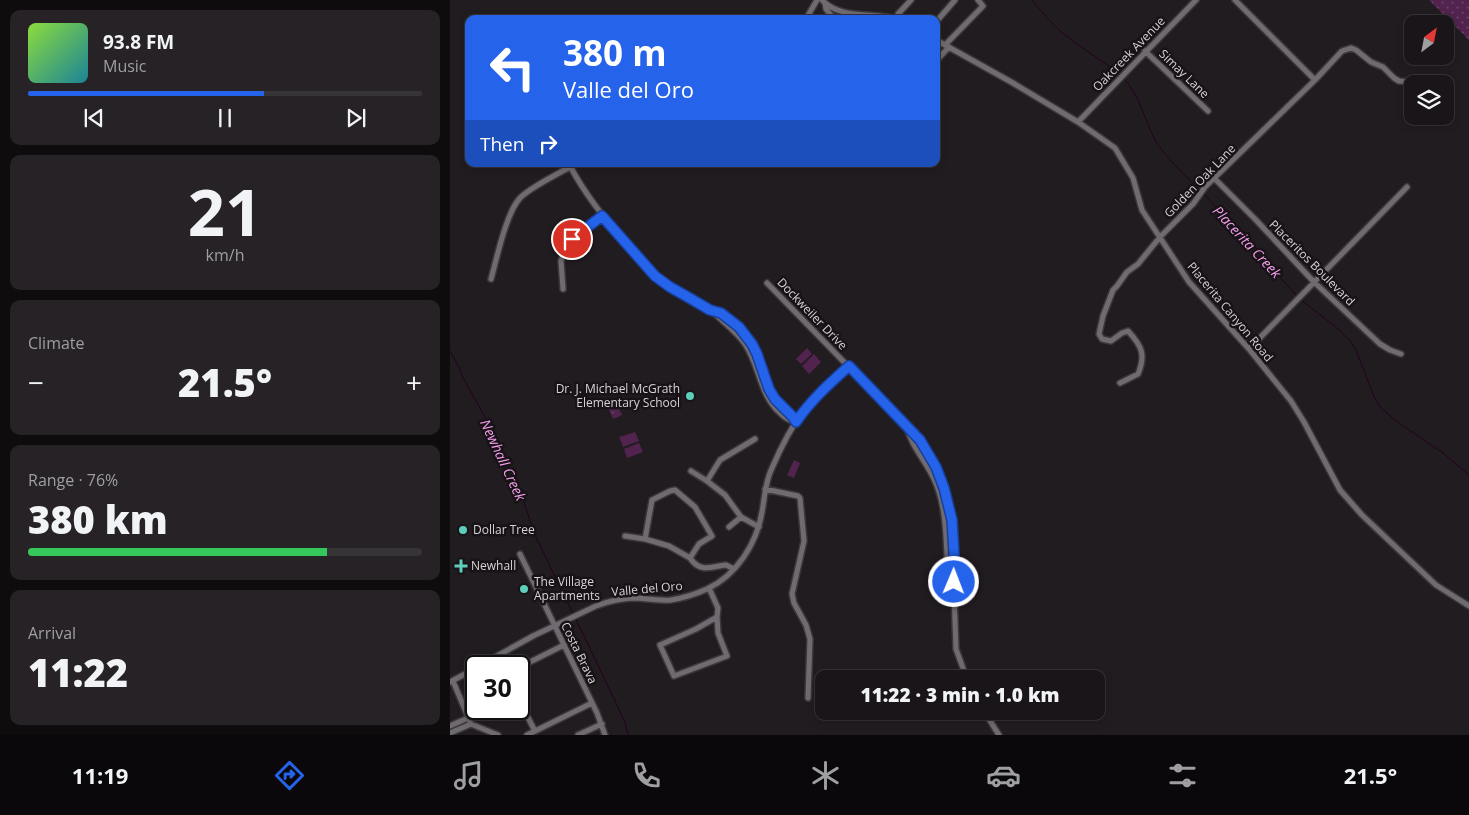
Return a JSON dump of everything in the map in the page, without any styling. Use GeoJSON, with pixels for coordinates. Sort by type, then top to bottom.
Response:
{"type":"FeatureCollection","features":[{"type":"Feature","properties":{"kind":"street"},"geometry":{"type":"LineString","coordinates":[[808,15],[817,0]]}},
{"type":"Feature","properties":{"kind":"street"},"geometry":{"type":"LineString","coordinates":[[898,15],[911,0]]}},
{"type":"Feature","properties":{"kind":"street"},"geometry":{"type":"LineString","coordinates":[[940,17],[955,0]]}},
{"type":"Feature","properties":{"kind":"street"},"geometry":{"type":"LineString","coordinates":[[940,56],[983,6],[978,0]]}},
{"type":"Feature","properties":{"kind":"street","name":"Oakcreek Avenue"},"geometry":{"type":"LineString","coordinates":[[1078,122],[1196,0]]}},
{"type":"Feature","properties":{"kind":"street"},"geometry":{"type":"LineString","coordinates":[[1235,0],[1316,80]]}},
{"type":"Feature","properties":{"kind":"street"},"geometry":{"type":"LineString","coordinates":[[823,2],[850,15]]}},
{"type":"Feature","properties":{"kind":"street"},"geometry":{"type":"LineString","coordinates":[[823,2],[831,15]]}},
{"type":"Feature","properties":{"kind":"street","name":"Placerita Canyon Road"},"geometry":{"type":"LineString","coordinates":[[940,42],[1078,122],[1115,148],[1133,178],[1142,210],[1189,282],[1250,349],[1297,410],[1337,486],[1350,503],[1436,585],[1469,606]]}},
{"type":"Feature","properties":{"kind":"street","name":"Golden Oak Lane"},"geometry":{"type":"LineString","coordinates":[[1120,383],[1138,374],[1142,363],[1141,348],[1128,331],[1111,340],[1102,339],[1099,334],[1113,290],[1127,272],[1138,264],[1160,237],[1193,204],[1205,187],[1316,80],[1342,51],[1351,48],[1356,50],[1370,62],[1383,67],[1394,78],[1404,82]]}},
{"type":"Feature","properties":{"kind":"street","name":"Simay Lane"},"geometry":{"type":"LineString","coordinates":[[1145,51],[1208,111]]}},
{"type":"Feature","properties":{"kind":"street"},"geometry":{"type":"LineString","coordinates":[[492,279],[508,220],[515,205],[528,191],[567,167]]}},
{"type":"Feature","properties":{"kind":"street"},"geometry":{"type":"LineString","coordinates":[[571,167],[583,190],[602,216],[655,276],[710,310],[721,313],[731,320],[746,336],[757,354],[772,394],[796,422]]}},
{"type":"Feature","properties":{"kind":"street","name":"Placeritos Boulevard"},"geometry":{"type":"LineString","coordinates":[[1214,179],[1255,219],[1314,282],[1380,344],[1401,354]]}},
{"type":"Feature","properties":{"kind":"street"},"geometry":{"type":"LineString","coordinates":[[1250,349],[1407,187]]}},
{"type":"Feature","properties":{"kind":"street"},"geometry":{"type":"LineString","coordinates":[[562,289],[560,261],[562,252],[566,245],[602,216]]}},
{"type":"Feature","properties":{"kind":"street","name":"Dockweiler Drive"},"geometry":{"type":"LineString","coordinates":[[767,282],[907,426],[911,439],[938,487],[944,517],[947,556],[949,562],[953,565],[956,649],[964,670]]}},
{"type":"Feature","properties":{"kind":"street","name":"Valle del Oro"},"geometry":{"type":"LineString","coordinates":[[498,655],[602,604],[638,598],[670,600],[694,594],[709,588],[734,570],[748,551],[759,526],[765,489],[772,466],[796,422],[806,407],[849,366]]}},
{"type":"Feature","properties":{"kind":"street"},"geometry":{"type":"LineString","coordinates":[[707,481],[720,460],[755,439]]}},
{"type":"Feature","properties":{"kind":"street"},"geometry":{"type":"LineString","coordinates":[[691,471],[725,495],[741,517],[759,526]]}},
{"type":"Feature","properties":{"kind":"street"},"geometry":{"type":"LineString","coordinates":[[765,489],[800,498],[804,541],[792,594],[810,639],[808,698]]}},
{"type":"Feature","properties":{"kind":"street"},"geometry":{"type":"LineString","coordinates":[[645,539],[652,500],[675,490],[695,508],[712,536],[699,544],[690,558]]}},
{"type":"Feature","properties":{"kind":"street"},"geometry":{"type":"LineString","coordinates":[[729,527],[741,517]]}},
{"type":"Feature","properties":{"kind":"street"},"geometry":{"type":"LineString","coordinates":[[625,536],[645,539],[669,546],[704,568],[726,565],[734,570]]}},
{"type":"Feature","properties":{"kind":"street","name":"Costa Brava"},"geometry":{"type":"LineString","coordinates":[[520,554],[602,724],[605,735]]}},
{"type":"Feature","properties":{"kind":"street"},"geometry":{"type":"LineString","coordinates":[[709,588],[718,608],[718,633],[727,656],[674,676],[660,645],[696,629],[717,617]]}},
{"type":"Feature","properties":{"kind":"street"},"geometry":{"type":"LineString","coordinates":[[530,662],[564,645]]}},
{"type":"Feature","properties":{"kind":"street","name":"Valle del Oro"},"geometry":{"type":"LineString","coordinates":[[451,681],[465,674]]}},
{"type":"Feature","properties":{"kind":"street"},"geometry":{"type":"LineString","coordinates":[[451,681],[465,711]]}},
{"type":"Feature","properties":{"kind":"street"},"geometry":{"type":"LineString","coordinates":[[527,735],[592,703]]}},
{"type":"Feature","properties":{"kind":"street"},"geometry":{"type":"LineString","coordinates":[[450,726],[465,719]]}},
{"type":"Feature","properties":{"kind":"street"},"geometry":{"type":"LineString","coordinates":[[469,720],[471,724],[498,735]]}},
{"type":"Feature","properties":{"kind":"street"},"geometry":{"type":"LineString","coordinates":[[529,720],[535,731]]}},
{"type":"Feature","properties":{"kind":"street"},"geometry":{"type":"LineString","coordinates":[[990,720],[999,735]]}},
{"type":"Feature","properties":{"kind":"street"},"geometry":{"type":"LineString","coordinates":[[450,732],[471,724]]}},
{"type":"Feature","properties":{"kind":"street"},"geometry":{"type":"LineString","coordinates":[[578,735],[602,724]]}},
{"type":"Feature","properties":{"kind":"shaded area"},"geometry":{"type":"Polygon","coordinates":[[[1429,0],[1469,0],[1469,40],[1454,25],[1454,15],[1444,15],[1429,0]]]}},
{"type":"Feature","properties":{"kind":"shaded area"},"geometry":{"type":"Polygon","coordinates":[[[807,348],[812,354],[801,364],[796,359],[807,348]]]}},
{"type":"Feature","properties":{"kind":"shaded area"},"geometry":{"type":"Polygon","coordinates":[[[814,354],[821,362],[809,374],[802,366],[814,354]]]}},
{"type":"Feature","properties":{"kind":"shaded area"},"geometry":{"type":"Polygon","coordinates":[[[617,404],[622,415],[613,419],[608,407],[617,404]]]}},
{"type":"Feature","properties":{"kind":"shaded area"},"geometry":{"type":"Polygon","coordinates":[[[635,432],[639,441],[623,447],[619,437],[635,432]]]}},
{"type":"Feature","properties":{"kind":"shaded area"},"geometry":{"type":"Polygon","coordinates":[[[639,443],[643,452],[627,458],[624,449],[639,443]]]}},
{"type":"Feature","properties":{"kind":"shaded area"},"geometry":{"type":"Polygon","coordinates":[[[794,460],[800,463],[794,478],[787,475],[794,460]]]}},
{"type":"Feature","properties":{"kind":"waterway","name":"Placerita Creek"},"geometry":{"type":"LineString","coordinates":[[1032,0],[1060,31],[1120,75]]}},
{"type":"Feature","properties":{"kind":"waterway","name":"Placerita Creek"},"geometry":{"type":"LineString","coordinates":[[1123,78],[1134,92],[1158,145],[1200,190]]}},
{"type":"Feature","properties":{"kind":"waterway","name":"Placerita Creek"},"geometry":{"type":"LineString","coordinates":[[1203,193],[1298,297]]}},
{"type":"Feature","properties":{"kind":"waterway","name":"Placerita Creek"},"geometry":{"type":"LineString","coordinates":[[1301,300],[1337,328],[1351,342],[1356,350],[1375,399],[1381,408],[1396,421],[1443,453],[1469,475]]}},
{"type":"Feature","properties":{"kind":"waterway","name":"Newhall Creek"},"geometry":{"type":"LineString","coordinates":[[450,351],[490,426],[519,488],[535,535],[573,614]]}},
{"type":"Feature","properties":{"kind":"waterway","name":"Newhall Creek"},"geometry":{"type":"LineString","coordinates":[[575,617],[625,722],[628,735]]}},
{"type":"Feature","properties":{"kind":"place","name":"Dr. J. Michael McGrath Elementary School"},"geometry":{"type":"Point","coordinates":[690,396]}},
{"type":"Feature","properties":{"kind":"place","name":"Dollar Tree"},"geometry":{"type":"Point","coordinates":[463,530]}},
{"type":"Feature","properties":{"kind":"place","name":"Newhall"},"geometry":{"type":"Point","coordinates":[461,566]}},
{"type":"Feature","properties":{"kind":"place","name":"The Village Apartments"},"geometry":{"type":"Point","coordinates":[524,589]}},
{"type":"Feature","properties":{"kind":"route"},"geometry":{"type":"LineString","coordinates":[[572,239],[602,216],[655,276],[670,287],[731,320],[752,344],[761,363],[769,389],[775,399],[796,422],[806,407],[849,366],[920,440],[930,454],[944,488],[952,520],[954,582]]}}]}
